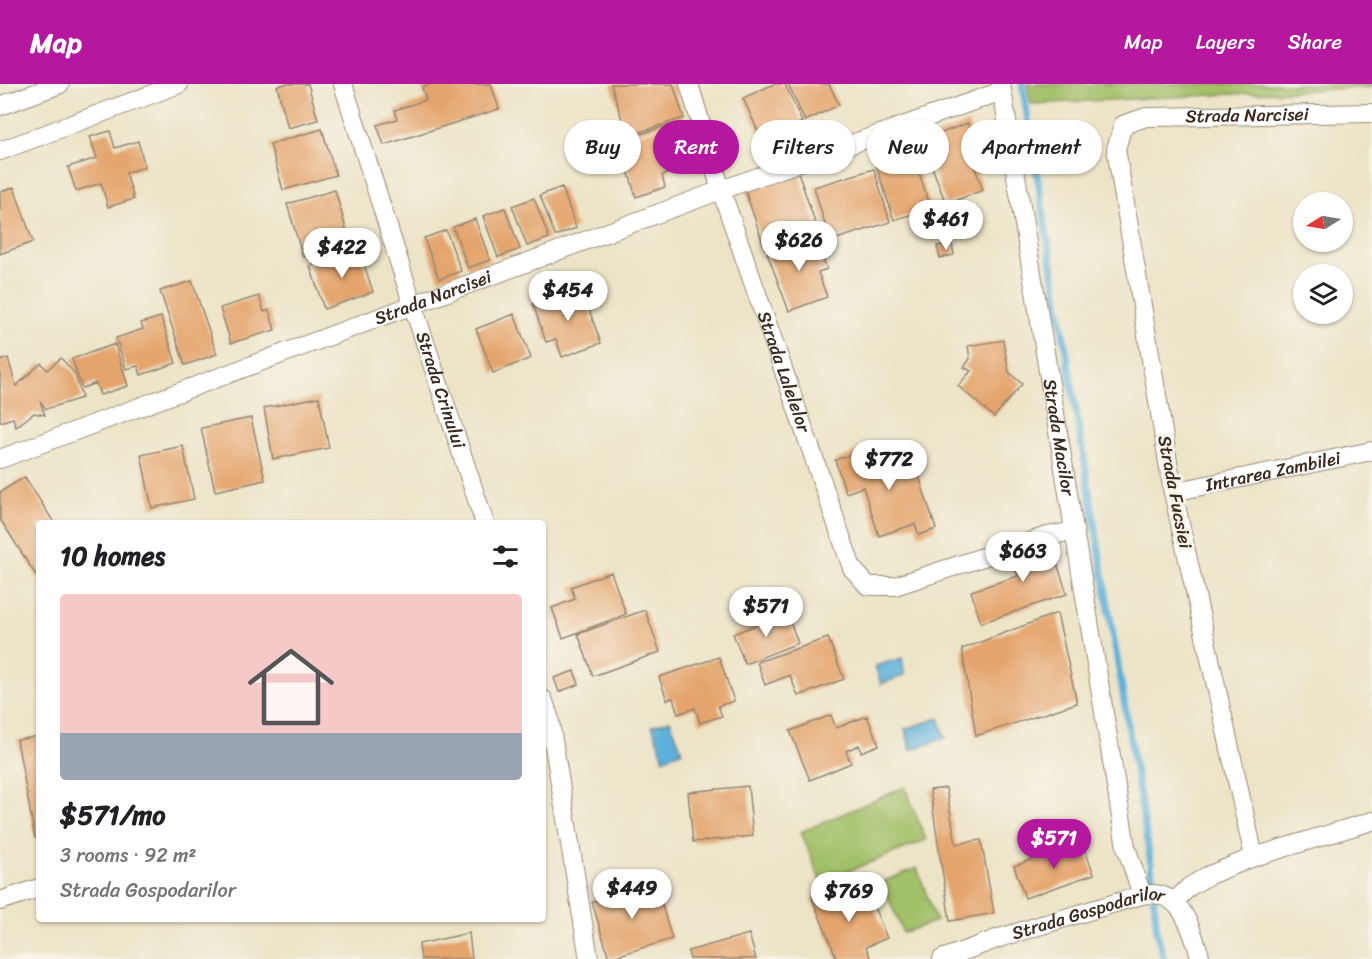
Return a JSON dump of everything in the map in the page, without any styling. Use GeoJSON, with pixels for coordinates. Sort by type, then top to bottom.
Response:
{"type":"FeatureCollection","features":[{"type":"Feature","properties":{"kind":"street"},"geometry":{"type":"LineString","coordinates":[[0,106],[60,84]]}},
{"type":"Feature","properties":{"kind":"street"},"geometry":{"type":"LineString","coordinates":[[0,151],[179,84]]}},
{"type":"Feature","properties":{"kind":"street","name":"Strada Crinului"},"geometry":{"type":"LineString","coordinates":[[343,84],[484,520]]}},
{"type":"Feature","properties":{"kind":"street","name":"Strada Lalelelor"},"geometry":{"type":"LineString","coordinates":[[689,84],[721,190],[852,568],[868,586],[895,586],[1047,537],[1074,531]]}},
{"type":"Feature","properties":{"kind":"street","name":"Strada Narcisei"},"geometry":{"type":"LineString","coordinates":[[0,459],[1001,88]]}},
{"type":"Feature","properties":{"kind":"street","name":"Strada Macilor"},"geometry":{"type":"LineString","coordinates":[[1001,88],[1126,847],[1156,896]]}},
{"type":"Feature","properties":{"kind":"street","name":"Strada Narcisei"},"geometry":{"type":"LineString","coordinates":[[1123,125],[1146,117],[1372,113]]}},
{"type":"Feature","properties":{"kind":"street","name":"Strada Fucsiei"},"geometry":{"type":"LineString","coordinates":[[1123,125],[1116,149],[1173,492],[1254,857]]}},
{"type":"Feature","properties":{"kind":"street","name":"Intrarea Zambilei"},"geometry":{"type":"LineString","coordinates":[[1173,492],[1372,451]]}},
{"type":"Feature","properties":{"kind":"street"},"geometry":{"type":"LineString","coordinates":[[546,717],[589,959]]}},
{"type":"Feature","properties":{"kind":"street"},"geometry":{"type":"LineString","coordinates":[[1156,896],[1189,887],[1207,876],[1254,857],[1372,821]]}},
{"type":"Feature","properties":{"kind":"street"},"geometry":{"type":"LineString","coordinates":[[0,901],[36,889]]}},
{"type":"Feature","properties":{"kind":"street","name":"Strada Gospodarilor"},"geometry":{"type":"LineString","coordinates":[[942,959],[1002,937],[1156,896],[1184,915],[1201,959]]}},
{"type":"Feature","properties":{"kind":"green space"},"geometry":{"type":"Polygon","coordinates":[[[1027,84],[1372,84],[1372,87],[1031,104],[1027,84]]]}},
{"type":"Feature","properties":{"kind":"green space"},"geometry":{"type":"Polygon","coordinates":[[[905,787],[926,840],[821,882],[801,832],[905,787]]]}},
{"type":"Feature","properties":{"kind":"green space"},"geometry":{"type":"Polygon","coordinates":[[[917,868],[936,921],[903,933],[882,882],[917,868]]]}},
{"type":"Feature","properties":{"kind":"water"},"geometry":{"type":"Polygon","coordinates":[[[902,658],[905,675],[881,684],[875,666],[902,658]]]}},
{"type":"Feature","properties":{"kind":"water"},"geometry":{"type":"Polygon","coordinates":[[[939,718],[946,738],[911,750],[905,729],[939,718]]]}},
{"type":"Feature","properties":{"kind":"water"},"geometry":{"type":"Polygon","coordinates":[[[670,720],[682,751],[664,759],[652,726],[670,720]]]}},
{"type":"Feature","properties":{"kind":"building"},"geometry":{"type":"Polygon","coordinates":[[[308,84],[318,120],[288,128],[277,86],[308,84]]]}},
{"type":"Feature","properties":{"kind":"building"},"geometry":{"type":"Polygon","coordinates":[[[431,84],[491,84],[499,109],[384,145],[377,125],[397,119],[395,110],[426,100],[422,87],[431,84]]]}},
{"type":"Feature","properties":{"kind":"building"},"geometry":{"type":"Polygon","coordinates":[[[611,84],[673,84],[684,118],[653,120],[653,128],[641,132],[641,120],[622,120],[611,84]]]}},
{"type":"Feature","properties":{"kind":"building"},"geometry":{"type":"Polygon","coordinates":[[[774,84],[785,84],[801,120],[753,120],[743,98],[774,84]]]}},
{"type":"Feature","properties":{"kind":"building"},"geometry":{"type":"Polygon","coordinates":[[[788,84],[829,84],[839,105],[805,120],[788,84]]]}},
{"type":"Feature","properties":{"kind":"building"},"geometry":{"type":"Polygon","coordinates":[[[961,126],[961,174],[977,174],[983,190],[946,204],[935,174],[949,174],[949,130],[961,126]]]}},
{"type":"Feature","properties":{"kind":"building"},"geometry":{"type":"Polygon","coordinates":[[[322,129],[336,175],[283,190],[270,144],[322,129]]]}},
{"type":"Feature","properties":{"kind":"building"},"geometry":{"type":"Polygon","coordinates":[[[653,130],[653,174],[665,174],[662,175],[665,187],[636,197],[629,174],[641,174],[641,134],[653,130]]]}},
{"type":"Feature","properties":{"kind":"building"},"geometry":{"type":"Polygon","coordinates":[[[110,131],[115,148],[138,141],[145,167],[126,173],[134,199],[108,207],[101,183],[76,191],[68,167],[97,158],[90,137],[110,131]]]}},
{"type":"Feature","properties":{"kind":"building"},"geometry":{"type":"Polygon","coordinates":[[[867,171],[867,174],[876,174],[890,222],[830,241],[814,187],[867,171]]]}},
{"type":"Feature","properties":{"kind":"building"},"geometry":{"type":"Polygon","coordinates":[[[792,174],[799,174],[818,231],[765,249],[745,190],[792,174]]]}},
{"type":"Feature","properties":{"kind":"building"},"geometry":{"type":"Polygon","coordinates":[[[879,174],[919,174],[931,208],[894,220],[879,174]]]}},
{"type":"Feature","properties":{"kind":"building"},"geometry":{"type":"Polygon","coordinates":[[[14,187],[33,242],[0,254],[0,192],[14,187]]]}},
{"type":"Feature","properties":{"kind":"building"},"geometry":{"type":"Polygon","coordinates":[[[562,187],[576,228],[555,236],[540,195],[562,187]]]}},
{"type":"Feature","properties":{"kind":"building"},"geometry":{"type":"Polygon","coordinates":[[[335,190],[350,243],[303,257],[287,204],[335,190]]]}},
{"type":"Feature","properties":{"kind":"building"},"geometry":{"type":"Polygon","coordinates":[[[534,198],[549,238],[527,246],[512,206],[534,198]]]}},
{"type":"Feature","properties":{"kind":"building"},"geometry":{"type":"Polygon","coordinates":[[[505,208],[520,249],[498,257],[483,216],[505,208]]]}},
{"type":"Feature","properties":{"kind":"building"},"geometry":{"type":"Polygon","coordinates":[[[475,219],[490,260],[468,268],[453,227],[475,219]]]}},
{"type":"Feature","properties":{"kind":"building"},"geometry":{"type":"Polygon","coordinates":[[[446,230],[461,271],[439,279],[424,238],[446,230]]]}},
{"type":"Feature","properties":{"kind":"building"},"geometry":{"type":"Polygon","coordinates":[[[814,235],[827,269],[818,272],[827,297],[789,311],[767,253],[814,235]]]}},
{"type":"Feature","properties":{"kind":"building"},"geometry":{"type":"Polygon","coordinates":[[[952,244],[954,255],[940,258],[937,246],[952,244]]]}},
{"type":"Feature","properties":{"kind":"building"},"geometry":{"type":"Polygon","coordinates":[[[359,249],[373,292],[324,309],[310,266],[359,249]]]}},
{"type":"Feature","properties":{"kind":"building"},"geometry":{"type":"Polygon","coordinates":[[[192,281],[217,354],[185,365],[160,291],[192,281]]]}},
{"type":"Feature","properties":{"kind":"building"},"geometry":{"type":"Polygon","coordinates":[[[581,287],[601,343],[562,357],[556,339],[546,342],[533,304],[581,287]]]}},
{"type":"Feature","properties":{"kind":"building"},"geometry":{"type":"Polygon","coordinates":[[[259,296],[264,312],[269,310],[275,330],[231,343],[220,308],[259,296]]]}},
{"type":"Feature","properties":{"kind":"building"},"geometry":{"type":"Polygon","coordinates":[[[514,314],[531,358],[493,373],[476,329],[514,314]]]}},
{"type":"Feature","properties":{"kind":"building"},"geometry":{"type":"Polygon","coordinates":[[[161,317],[176,363],[141,375],[138,366],[126,369],[116,338],[143,329],[141,323],[161,317]]]}},
{"type":"Feature","properties":{"kind":"building"},"geometry":{"type":"Polygon","coordinates":[[[1003,340],[1009,372],[1022,384],[994,417],[958,386],[971,371],[964,367],[970,359],[968,346],[1003,340]]]}},
{"type":"Feature","properties":{"kind":"building"},"geometry":{"type":"Polygon","coordinates":[[[115,344],[128,386],[100,395],[96,383],[82,388],[72,359],[115,344]]]}},
{"type":"Feature","properties":{"kind":"building"},"geometry":{"type":"Polygon","coordinates":[[[8,358],[16,386],[41,363],[47,370],[61,358],[75,374],[82,398],[46,409],[40,401],[45,415],[34,413],[16,427],[13,418],[0,422],[0,361],[8,358]]]}},
{"type":"Feature","properties":{"kind":"building"},"geometry":{"type":"Polygon","coordinates":[[[319,397],[329,448],[273,459],[264,408],[319,397]]]}},
{"type":"Feature","properties":{"kind":"building"},"geometry":{"type":"Polygon","coordinates":[[[251,418],[265,480],[215,491],[201,428],[251,418]]]}},
{"type":"Feature","properties":{"kind":"building"},"geometry":{"type":"Polygon","coordinates":[[[183,446],[194,499],[152,508],[141,455],[183,446]]]}},
{"type":"Feature","properties":{"kind":"building"},"geometry":{"type":"Polygon","coordinates":[[[909,446],[936,529],[919,535],[915,524],[879,536],[863,487],[846,493],[835,460],[866,449],[873,474],[888,469],[884,455],[909,446]]]}},
{"type":"Feature","properties":{"kind":"building"},"geometry":{"type":"Polygon","coordinates":[[[25,477],[52,520],[36,520],[36,575],[0,519],[0,492],[25,477]]]}},
{"type":"Feature","properties":{"kind":"building"},"geometry":{"type":"Polygon","coordinates":[[[1049,538],[1067,594],[981,623],[971,591],[1018,576],[1010,551],[1049,538]]]}},
{"type":"Feature","properties":{"kind":"building"},"geometry":{"type":"Polygon","coordinates":[[[611,572],[626,614],[563,638],[552,608],[575,599],[571,587],[611,572]]]}},
{"type":"Feature","properties":{"kind":"building"},"geometry":{"type":"Polygon","coordinates":[[[645,610],[660,652],[593,676],[578,634],[645,610]]]}},
{"type":"Feature","properties":{"kind":"building"},"geometry":{"type":"Polygon","coordinates":[[[787,613],[798,643],[745,664],[733,634],[787,613]]]}},
{"type":"Feature","properties":{"kind":"building"},"geometry":{"type":"Polygon","coordinates":[[[1057,613],[1077,703],[976,736],[962,649],[1057,613]]]}},
{"type":"Feature","properties":{"kind":"building"},"geometry":{"type":"Polygon","coordinates":[[[828,638],[844,679],[798,696],[790,675],[765,685],[757,662],[828,638]]]}},
{"type":"Feature","properties":{"kind":"building"},"geometry":{"type":"Polygon","coordinates":[[[719,657],[734,701],[718,706],[722,716],[700,723],[695,708],[678,714],[673,698],[667,700],[659,677],[719,657]]]}},
{"type":"Feature","properties":{"kind":"building"},"geometry":{"type":"Polygon","coordinates":[[[574,671],[579,684],[559,692],[554,678],[574,671]]]}},
{"type":"Feature","properties":{"kind":"building"},"geometry":{"type":"Polygon","coordinates":[[[831,715],[836,728],[867,716],[879,745],[861,752],[859,745],[846,751],[851,763],[810,780],[790,731],[831,715]]]}},
{"type":"Feature","properties":{"kind":"building"},"geometry":{"type":"Polygon","coordinates":[[[36,737],[35,838],[17,740],[36,737]]]}},
{"type":"Feature","properties":{"kind":"building"},"geometry":{"type":"Polygon","coordinates":[[[748,786],[753,836],[693,842],[688,792],[748,786]]]}},
{"type":"Feature","properties":{"kind":"building"},"geometry":{"type":"Polygon","coordinates":[[[946,788],[956,844],[981,840],[994,913],[950,921],[930,790],[946,788]]]}},
{"type":"Feature","properties":{"kind":"building"},"geometry":{"type":"Polygon","coordinates":[[[1082,842],[1094,874],[1025,898],[1014,866],[1082,842]]]}},
{"type":"Feature","properties":{"kind":"building"},"geometry":{"type":"Polygon","coordinates":[[[655,882],[672,939],[609,958],[592,902],[655,882]]]}},
{"type":"Feature","properties":{"kind":"building"},"geometry":{"type":"Polygon","coordinates":[[[845,882],[855,907],[871,900],[887,938],[866,947],[871,959],[837,959],[812,898],[845,882]]]}},
{"type":"Feature","properties":{"kind":"building"},"geometry":{"type":"Polygon","coordinates":[[[469,933],[472,959],[421,959],[419,944],[469,933]]]}},
{"type":"Feature","properties":{"kind":"building"},"geometry":{"type":"Polygon","coordinates":[[[749,934],[756,959],[690,959],[688,951],[749,934]]]}},
{"type":"Feature","properties":{"kind":"waterway"},"geometry":{"type":"LineString","coordinates":[[1022,84],[1151,864],[1157,934],[1164,959]]}}]}
